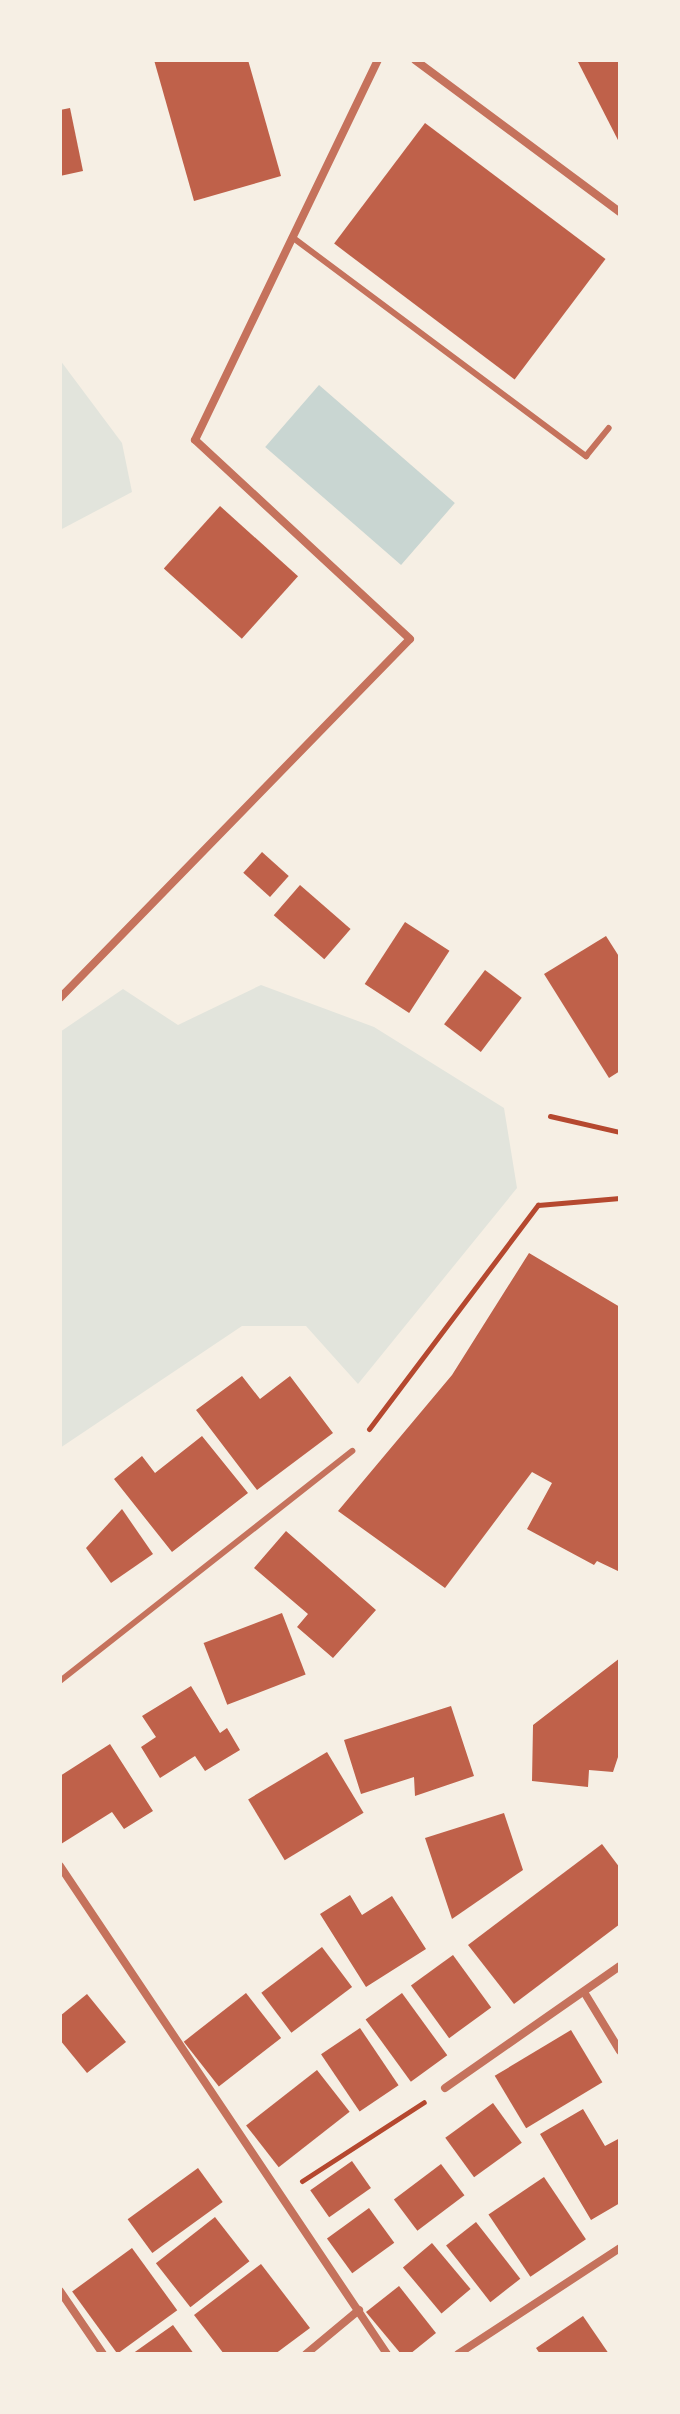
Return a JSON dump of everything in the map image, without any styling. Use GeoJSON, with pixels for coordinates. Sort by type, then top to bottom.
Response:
{"type":"FeatureCollection","features":[{"type":"Feature","properties":{"kind":"street"},"geometry":{"type":"LineString","coordinates":[[60,998],[410,639],[195,440],[378,60]]}},
{"type":"Feature","properties":{"kind":"street"},"geometry":{"type":"LineString","coordinates":[[415,60],[620,212]]}},
{"type":"Feature","properties":{"kind":"street"},"geometry":{"type":"LineString","coordinates":[[60,1866],[387,2354]]}},
{"type":"Feature","properties":{"kind":"street"},"geometry":{"type":"LineString","coordinates":[[445,2088],[620,1966]]}},
{"type":"Feature","properties":{"kind":"street"},"geometry":{"type":"LineString","coordinates":[[584,1992],[620,2051]]}},
{"type":"Feature","properties":{"kind":"street"},"geometry":{"type":"LineString","coordinates":[[458,2354],[620,2248]]}},
{"type":"Feature","properties":{"kind":"street"},"geometry":{"type":"LineString","coordinates":[[60,2291],[103,2354]]}},
{"type":"Feature","properties":{"kind":"street"},"geometry":{"type":"LineString","coordinates":[[306,2354],[359,2310]]}},
{"type":"Feature","properties":{"kind":"lane"},"geometry":{"type":"LineString","coordinates":[[292,237],[586,456],[609,428]]}},
{"type":"Feature","properties":{"kind":"lane"},"geometry":{"type":"LineString","coordinates":[[60,1681],[352,1451]]}},
{"type":"Feature","properties":{"kind":"path"},"geometry":{"type":"LineString","coordinates":[[550,1116],[620,1132]]}},
{"type":"Feature","properties":{"kind":"path"},"geometry":{"type":"LineString","coordinates":[[352,1451],[538,1205],[620,1198]]}},
{"type":"Feature","properties":{"kind":"path"},"geometry":{"type":"LineString","coordinates":[[281,2194],[445,2088]]}},
{"type":"Feature","properties":{"kind":"shaded area"},"geometry":{"type":"Polygon","coordinates":[[[60,360],[122,443],[132,492],[60,530],[60,360]]]}},
{"type":"Feature","properties":{"kind":"shaded area"},"geometry":{"type":"Polygon","coordinates":[[[319,385],[455,503],[401,565],[265,447],[319,385]]]}},
{"type":"Feature","properties":{"kind":"shaded area"},"geometry":{"type":"Polygon","coordinates":[[[261,985],[374,1027],[504,1108],[517,1188],[358,1384],[306,1326],[242,1326],[60,1448],[60,1032],[123,989],[178,1025],[261,985]]]}},
{"type":"Feature","properties":{"kind":"building"},"geometry":{"type":"Polygon","coordinates":[[[154,60],[248,60],[281,176],[194,201],[154,60]]]}},
{"type":"Feature","properties":{"kind":"building"},"geometry":{"type":"Polygon","coordinates":[[[577,60],[620,60],[620,144],[577,60]]]}},
{"type":"Feature","properties":{"kind":"building"},"geometry":{"type":"Polygon","coordinates":[[[70,108],[83,171],[60,176],[60,110],[70,108]]]}},
{"type":"Feature","properties":{"kind":"building"},"geometry":{"type":"Polygon","coordinates":[[[425,123],[605,259],[515,380],[334,244],[425,123]]]}},
{"type":"Feature","properties":{"kind":"building"},"geometry":{"type":"Polygon","coordinates":[[[220,506],[298,576],[242,639],[164,568],[220,506]]]}},
{"type":"Feature","properties":{"kind":"building"},"geometry":{"type":"Polygon","coordinates":[[[262,852],[289,876],[270,897],[243,873],[262,852]]]}},
{"type":"Feature","properties":{"kind":"building"},"geometry":{"type":"Polygon","coordinates":[[[300,885],[351,929],[324,959],[274,915],[300,885]]]}},
{"type":"Feature","properties":{"kind":"building"},"geometry":{"type":"Polygon","coordinates":[[[405,922],[449,951],[409,1013],[365,984],[405,922]]]}},
{"type":"Feature","properties":{"kind":"building"},"geometry":{"type":"Polygon","coordinates":[[[606,936],[620,958],[620,1071],[609,1078],[544,974],[606,936]]]}},
{"type":"Feature","properties":{"kind":"building"},"geometry":{"type":"Polygon","coordinates":[[[485,970],[522,998],[481,1052],[444,1024],[485,970]]]}},
{"type":"Feature","properties":{"kind":"building"},"geometry":{"type":"Polygon","coordinates":[[[529,1253],[620,1307],[620,1572],[597,1561],[594,1565],[527,1529],[552,1483],[532,1472],[445,1588],[338,1511],[452,1375],[529,1253]]]}},
{"type":"Feature","properties":{"kind":"building"},"geometry":{"type":"Polygon","coordinates":[[[242,1376],[260,1399],[290,1376],[333,1433],[257,1490],[196,1410],[242,1376]]]}},
{"type":"Feature","properties":{"kind":"building"},"geometry":{"type":"Polygon","coordinates":[[[202,1436],[248,1493],[172,1552],[114,1479],[142,1456],[155,1473],[202,1436]]]}},
{"type":"Feature","properties":{"kind":"building"},"geometry":{"type":"Polygon","coordinates":[[[122,1509],[153,1554],[111,1583],[86,1548],[122,1509]]]}},
{"type":"Feature","properties":{"kind":"building"},"geometry":{"type":"Polygon","coordinates":[[[286,1531],[376,1610],[333,1658],[297,1627],[308,1614],[254,1568],[286,1531]]]}},
{"type":"Feature","properties":{"kind":"building"},"geometry":{"type":"Polygon","coordinates":[[[282,1613],[306,1675],[227,1705],[204,1643],[282,1613]]]}},
{"type":"Feature","properties":{"kind":"building"},"geometry":{"type":"Polygon","coordinates":[[[620,1658],[620,1751],[613,1772],[589,1770],[588,1787],[532,1781],[533,1725],[620,1658]]]}},
{"type":"Feature","properties":{"kind":"building"},"geometry":{"type":"Polygon","coordinates":[[[191,1686],[220,1733],[227,1728],[240,1750],[205,1771],[195,1756],[160,1778],[141,1747],[156,1737],[142,1716],[191,1686]]]}},
{"type":"Feature","properties":{"kind":"building"},"geometry":{"type":"Polygon","coordinates":[[[451,1706],[474,1776],[415,1796],[414,1777],[361,1794],[344,1740],[451,1706]]]}},
{"type":"Feature","properties":{"kind":"building"},"geometry":{"type":"Polygon","coordinates":[[[110,1744],[153,1811],[124,1829],[112,1812],[61,1844],[60,1776],[110,1744]]]}},
{"type":"Feature","properties":{"kind":"building"},"geometry":{"type":"Polygon","coordinates":[[[327,1752],[364,1813],[285,1860],[248,1799],[327,1752]]]}},
{"type":"Feature","properties":{"kind":"building"},"geometry":{"type":"Polygon","coordinates":[[[504,1813],[523,1870],[452,1919],[425,1838],[504,1813]]]}},
{"type":"Feature","properties":{"kind":"building"},"geometry":{"type":"Polygon","coordinates":[[[602,1844],[620,1868],[620,1924],[514,2004],[468,1945],[602,1844]]]}},
{"type":"Feature","properties":{"kind":"building"},"geometry":{"type":"Polygon","coordinates":[[[350,1895],[362,1915],[392,1896],[426,1949],[366,1987],[320,1914],[350,1895]]]}},
{"type":"Feature","properties":{"kind":"building"},"geometry":{"type":"Polygon","coordinates":[[[322,1947],[352,1987],[291,2033],[261,1993],[322,1947]]]}},
{"type":"Feature","properties":{"kind":"building"},"geometry":{"type":"Polygon","coordinates":[[[453,1955],[491,2008],[449,2038],[411,1986],[453,1955]]]}},
{"type":"Feature","properties":{"kind":"building"},"geometry":{"type":"Polygon","coordinates":[[[246,1993],[281,2038],[219,2087],[184,2042],[246,1993]]]}},
{"type":"Feature","properties":{"kind":"building"},"geometry":{"type":"Polygon","coordinates":[[[402,1993],[447,2055],[411,2082],[366,2019],[402,1993]]]}},
{"type":"Feature","properties":{"kind":"building"},"geometry":{"type":"Polygon","coordinates":[[[87,1994],[126,2042],[87,2073],[60,2040],[60,2016],[87,1994]]]}},
{"type":"Feature","properties":{"kind":"building"},"geometry":{"type":"Polygon","coordinates":[[[360,2028],[399,2085],[360,2111],[321,2054],[360,2028]]]}},
{"type":"Feature","properties":{"kind":"building"},"geometry":{"type":"Polygon","coordinates":[[[571,2030],[602,2082],[526,2128],[495,2076],[571,2030]]]}},
{"type":"Feature","properties":{"kind":"building"},"geometry":{"type":"Polygon","coordinates":[[[317,2070],[350,2112],[279,2167],[246,2125],[317,2070]]]}},
{"type":"Feature","properties":{"kind":"building"},"geometry":{"type":"Polygon","coordinates":[[[493,2103],[522,2143],[474,2177],[445,2138],[493,2103]]]}},
{"type":"Feature","properties":{"kind":"building"},"geometry":{"type":"Polygon","coordinates":[[[583,2109],[605,2146],[620,2138],[620,2203],[591,2220],[540,2134],[583,2109]]]}},
{"type":"Feature","properties":{"kind":"building"},"geometry":{"type":"Polygon","coordinates":[[[352,2161],[371,2188],[329,2217],[310,2190],[352,2161]]]}},
{"type":"Feature","properties":{"kind":"building"},"geometry":{"type":"Polygon","coordinates":[[[441,2164],[464,2195],[417,2231],[394,2200],[441,2164]]]}},
{"type":"Feature","properties":{"kind":"building"},"geometry":{"type":"Polygon","coordinates":[[[198,2168],[223,2202],[152,2253],[128,2219],[198,2168]]]}},
{"type":"Feature","properties":{"kind":"building"},"geometry":{"type":"Polygon","coordinates":[[[544,2177],[586,2239],[530,2277],[488,2214],[544,2177]]]}},
{"type":"Feature","properties":{"kind":"building"},"geometry":{"type":"Polygon","coordinates":[[[369,2208],[394,2243],[352,2273],[327,2239],[369,2208]]]}},
{"type":"Feature","properties":{"kind":"building"},"geometry":{"type":"Polygon","coordinates":[[[215,2217],[249,2261],[190,2307],[156,2263],[215,2217]]]}},
{"type":"Feature","properties":{"kind":"building"},"geometry":{"type":"Polygon","coordinates":[[[476,2222],[520,2279],[490,2302],[446,2245],[476,2222]]]}},
{"type":"Feature","properties":{"kind":"building"},"geometry":{"type":"Polygon","coordinates":[[[432,2243],[471,2289],[441,2313],[403,2267],[432,2243]]]}},
{"type":"Feature","properties":{"kind":"building"},"geometry":{"type":"Polygon","coordinates":[[[132,2248],[177,2310],[117,2354],[72,2291],[132,2248]]]}},
{"type":"Feature","properties":{"kind":"building"},"geometry":{"type":"Polygon","coordinates":[[[261,2264],[310,2328],[275,2354],[224,2354],[194,2315],[261,2264]]]}},
{"type":"Feature","properties":{"kind":"building"},"geometry":{"type":"Polygon","coordinates":[[[399,2286],[436,2333],[410,2354],[401,2354],[366,2312],[399,2286]]]}},
{"type":"Feature","properties":{"kind":"building"},"geometry":{"type":"Polygon","coordinates":[[[583,2316],[609,2354],[540,2354],[536,2348],[583,2316]]]}},
{"type":"Feature","properties":{"kind":"building"},"geometry":{"type":"Polygon","coordinates":[[[173,2325],[194,2354],[132,2354],[173,2325]]]}}]}
